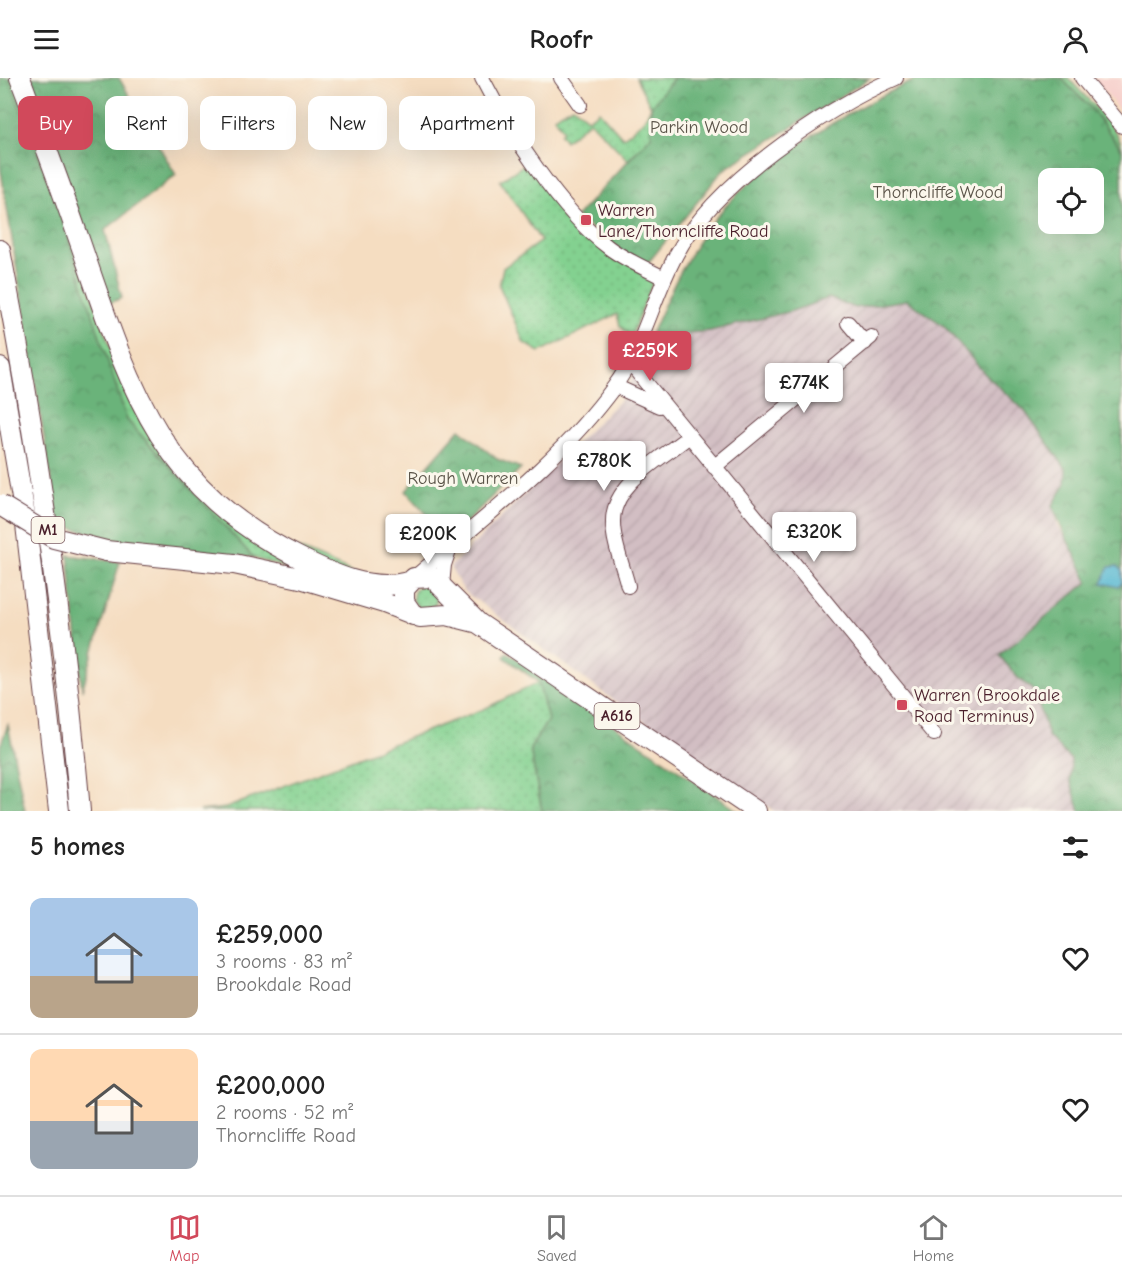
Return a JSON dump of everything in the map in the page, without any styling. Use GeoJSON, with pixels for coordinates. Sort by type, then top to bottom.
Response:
{"type":"FeatureCollection","features":[{"type":"Feature","properties":{"kind":"highway"},"geometry":{"type":"LineString","coordinates":[[20,78],[122,364],[156,432],[168,449],[203,489],[236,519],[284,550],[359,582],[388,586],[411,580]]}},
{"type":"Feature","properties":{"kind":"highway","name":"M1"},"geometry":{"type":"LineString","coordinates":[[0,250],[45,505],[70,691],[81,811]]}},
{"type":"Feature","properties":{"kind":"highway","name":"M1"},"geometry":{"type":"LineString","coordinates":[[0,368],[25,516],[59,811]]}},
{"type":"Feature","properties":{"kind":"highway","name":"M1"},"geometry":{"type":"LineString","coordinates":[[0,506],[54,538],[106,551],[257,569],[300,578],[384,603],[413,615]]}},
{"type":"Feature","properties":{"kind":"highway","name":"A616"},"geometry":{"type":"LineString","coordinates":[[411,580],[432,577],[478,623],[756,811]]}},
{"type":"Feature","properties":{"kind":"highway"},"geometry":{"type":"LineString","coordinates":[[411,580],[404,588],[404,602],[413,615]]}},
{"type":"Feature","properties":{"kind":"highway"},"geometry":{"type":"LineString","coordinates":[[435,615],[444,603],[443,587]]}},
{"type":"Feature","properties":{"kind":"highway","name":"A616"},"geometry":{"type":"LineString","coordinates":[[413,615],[427,618],[435,615],[455,615],[478,623]]}},
{"type":"Feature","properties":{"kind":"street"},"geometry":{"type":"LineString","coordinates":[[561,78],[580,105]]}},
{"type":"Feature","properties":{"kind":"street"},"geometry":{"type":"LineString","coordinates":[[411,580],[449,550],[570,440],[615,386],[629,362],[664,278],[695,225],[722,195],[817,122],[858,96],[896,78]]}},
{"type":"Feature","properties":{"kind":"street"},"geometry":{"type":"LineString","coordinates":[[1082,78],[1122,126]]}},
{"type":"Feature","properties":{"kind":"street"},"geometry":{"type":"LineString","coordinates":[[487,79],[494,100],[543,175],[576,217],[607,246],[627,260],[664,278]]}},
{"type":"Feature","properties":{"kind":"street"},"geometry":{"type":"LineString","coordinates":[[714,467],[868,340],[848,323]]}},
{"type":"Feature","properties":{"kind":"street"},"geometry":{"type":"LineString","coordinates":[[629,362],[688,437],[934,734]]}},
{"type":"Feature","properties":{"kind":"street"},"geometry":{"type":"LineString","coordinates":[[615,386],[646,398],[669,412]]}},
{"type":"Feature","properties":{"kind":"street"},"geometry":{"type":"LineString","coordinates":[[628,586],[612,524],[616,501],[622,492],[651,466],[688,437]]}},
{"type":"Feature","properties":{"kind":"street"},"geometry":{"type":"LineString","coordinates":[[443,587],[444,565],[449,550]]}},
{"type":"Feature","properties":{"kind":"shaded area"},"geometry":{"type":"Polygon","coordinates":[[[1094,78],[1122,78],[1122,114],[1094,78]]]}},
{"type":"Feature","properties":{"kind":"shaded area"},"geometry":{"type":"Polygon","coordinates":[[[829,298],[855,308],[907,300],[944,326],[985,374],[1024,410],[1066,469],[1065,485],[1053,505],[1058,526],[1075,552],[1088,582],[999,655],[1017,677],[1035,692],[1048,736],[1071,760],[1070,780],[1080,811],[774,811],[623,707],[464,591],[450,567],[624,396],[651,334],[656,343],[669,346],[687,333],[710,331],[792,311],[829,298]]]}},
{"type":"Feature","properties":{"kind":"green space"},"geometry":{"type":"Polygon","coordinates":[[[0,78],[9,78],[18,102],[18,150],[36,150],[59,210],[127,420],[254,558],[116,541],[58,524],[0,165],[0,78]]]}},
{"type":"Feature","properties":{"kind":"green space"},"geometry":{"type":"Polygon","coordinates":[[[7,78],[17,78],[23,96],[18,96],[18,109],[7,78]]]}},
{"type":"Feature","properties":{"kind":"green space"},"geometry":{"type":"Polygon","coordinates":[[[30,78],[119,78],[130,96],[105,96],[105,150],[161,150],[176,175],[105,230],[122,298],[107,304],[55,150],[93,150],[93,96],[36,96],[30,78]]]}},
{"type":"Feature","properties":{"kind":"green space"},"geometry":{"type":"Polygon","coordinates":[[[636,78],[674,78],[651,107],[636,78]]]}},
{"type":"Feature","properties":{"kind":"green space","name":"Parkin Wood"},"geometry":{"type":"Polygon","coordinates":[[[674,78],[870,78],[723,170],[644,268],[576,217],[651,136],[651,106],[674,78]]]}},
{"type":"Feature","properties":{"kind":"green space","name":"Thorncliffe Wood"},"geometry":{"type":"Polygon","coordinates":[[[919,78],[1061,78],[1092,109],[1122,150],[1122,811],[1080,811],[1070,780],[1071,760],[1048,736],[1035,692],[1017,677],[999,655],[1088,582],[1060,525],[1053,505],[1065,485],[1066,469],[1024,410],[985,374],[944,326],[907,300],[855,308],[829,298],[792,311],[710,331],[687,333],[670,346],[656,343],[651,334],[685,264],[710,225],[729,202],[778,160],[834,122],[919,78]]]}},
{"type":"Feature","properties":{"kind":"green space"},"geometry":{"type":"Polygon","coordinates":[[[1061,78],[1068,78],[1100,112],[1116,133],[1122,150],[1092,109],[1061,78]]]}},
{"type":"Feature","properties":{"kind":"green space"},"geometry":{"type":"Polygon","coordinates":[[[573,106],[588,119],[599,111],[623,138],[643,121],[651,107],[651,136],[628,160],[590,121],[565,141],[560,134],[563,130],[554,117],[573,106]]]}},
{"type":"Feature","properties":{"kind":"green space"},"geometry":{"type":"Polygon","coordinates":[[[32,150],[42,150],[120,375],[225,517],[396,591],[397,603],[254,558],[127,420],[32,150]]]}},
{"type":"Feature","properties":{"kind":"green space"},"geometry":{"type":"Polygon","coordinates":[[[528,162],[570,221],[656,274],[631,336],[620,326],[617,314],[540,352],[524,343],[499,285],[503,268],[541,241],[500,181],[528,162]]]}},
{"type":"Feature","properties":{"kind":"green space","name":"Rough Warren"},"geometry":{"type":"Polygon","coordinates":[[[460,429],[497,459],[521,468],[449,539],[406,491],[460,429]]]}},
{"type":"Feature","properties":{"kind":"green space"},"geometry":{"type":"Polygon","coordinates":[[[68,555],[120,562],[82,690],[68,555]]]}},
{"type":"Feature","properties":{"kind":"green space"},"geometry":{"type":"Polygon","coordinates":[[[425,585],[430,586],[436,592],[436,602],[430,608],[425,609],[420,608],[414,602],[413,597],[414,592],[420,586],[425,585]]]}},
{"type":"Feature","properties":{"kind":"green space"},"geometry":{"type":"Polygon","coordinates":[[[507,652],[738,811],[542,811],[530,749],[548,720],[538,682],[504,657],[507,652]]]}},
{"type":"Feature","properties":{"kind":"green space"},"geometry":{"type":"Polygon","coordinates":[[[539,682],[548,720],[530,749],[542,811],[199,811],[226,808],[484,709],[539,682]]]}},
{"type":"Feature","properties":{"kind":"green space"},"geometry":{"type":"Polygon","coordinates":[[[8,725],[25,811],[0,811],[0,746],[8,725]]]}},
{"type":"Feature","properties":{"kind":"water"},"geometry":{"type":"Polygon","coordinates":[[[1117,566],[1122,571],[1122,583],[1118,587],[1102,583],[1109,567],[1117,566]]]}},
{"type":"Feature","properties":{"kind":"place","name":"Warren Lane/Thorncliffe Road"},"geometry":{"type":"Point","coordinates":[586,220]}},
{"type":"Feature","properties":{"kind":"place","name":"Warren (Brookdale Road Terminus)"},"geometry":{"type":"Point","coordinates":[902,705]}}]}
